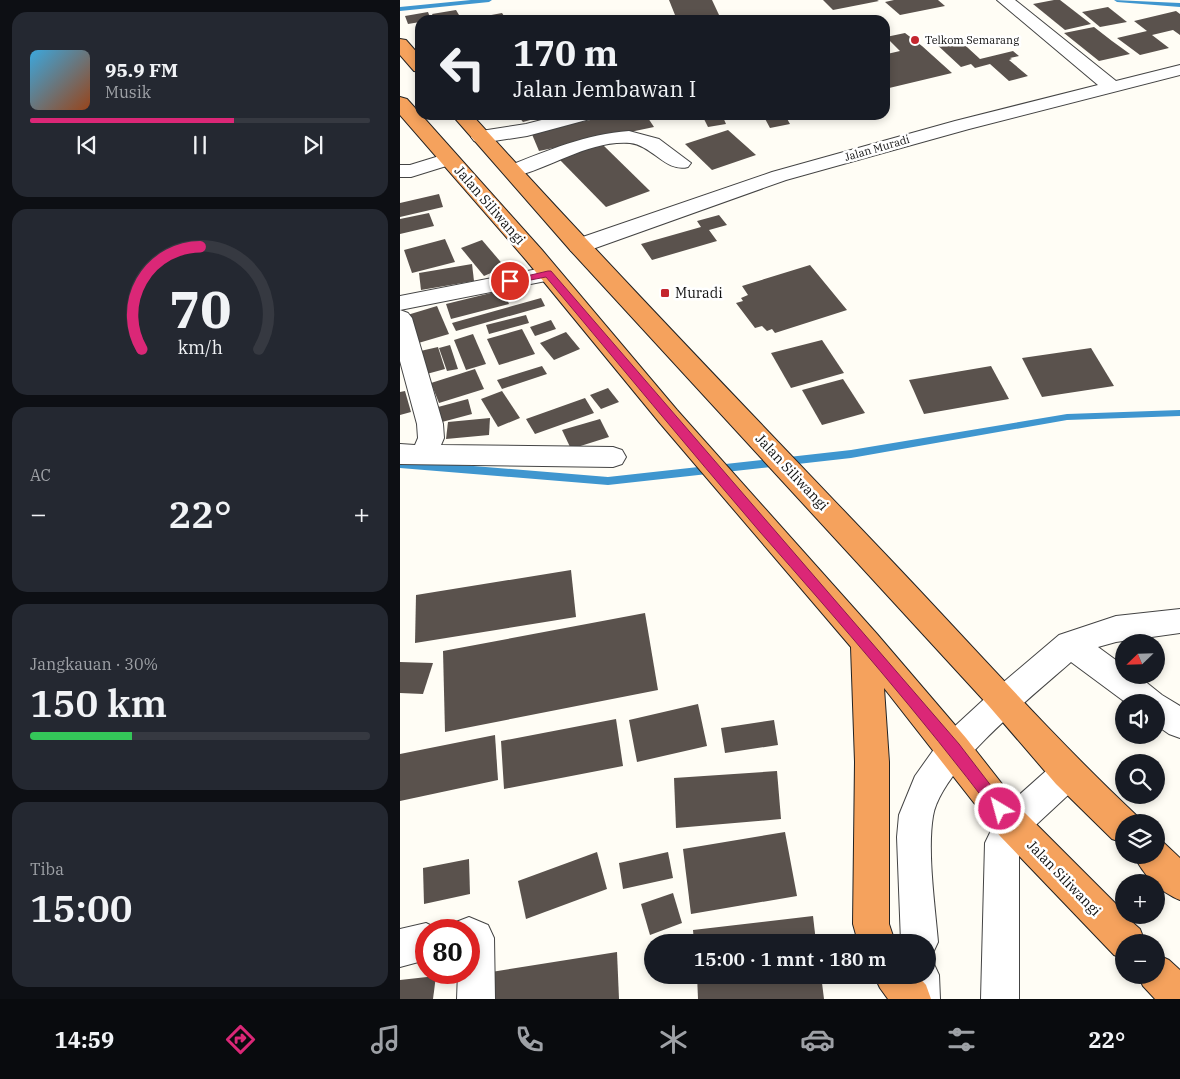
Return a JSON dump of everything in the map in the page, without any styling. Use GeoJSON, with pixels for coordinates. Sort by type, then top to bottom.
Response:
{"type":"FeatureCollection","features":[{"type":"Feature","properties":{"kind":"highway"},"geometry":{"type":"LineString","coordinates":[[400,44],[415,61]]}},
{"type":"Feature","properties":{"kind":"highway","name":"Jalan Siliwangi"},"geometry":{"type":"LineString","coordinates":[[403,111],[449,159],[866,643],[954,749],[1012,824],[1119,934]]}},
{"type":"Feature","properties":{"kind":"highway","name":"Jalan Siliwangi"},"geometry":{"type":"LineString","coordinates":[[466,120],[579,246],[738,413],[1068,773],[1115,818]]}},
{"type":"Feature","properties":{"kind":"highway"},"geometry":{"type":"LineString","coordinates":[[866,643],[872,762],[871,924],[874,934]]}},
{"type":"Feature","properties":{"kind":"highway"},"geometry":{"type":"LineString","coordinates":[[1161,864],[1180,882]]}},
{"type":"Feature","properties":{"kind":"highway"},"geometry":{"type":"LineString","coordinates":[[1165,982],[1180,998]]}},
{"type":"Feature","properties":{"kind":"highway"},"geometry":{"type":"LineString","coordinates":[[900,984],[912,999]]}},
{"type":"Feature","properties":{"kind":"street"},"geometry":{"type":"LineString","coordinates":[[1005,0],[1112,87]]}},
{"type":"Feature","properties":{"kind":"street","name":"Jalan Muradi"},"geometry":{"type":"LineString","coordinates":[[579,246],[779,176],[962,125],[1180,70]]}},
{"type":"Feature","properties":{"kind":"street"},"geometry":{"type":"LineString","coordinates":[[481,137],[526,130],[563,120]]}},
{"type":"Feature","properties":{"kind":"street"},"geometry":{"type":"LineString","coordinates":[[513,170],[602,140],[628,136],[643,139],[681,163]]}},
{"type":"Feature","properties":{"kind":"street"},"geometry":{"type":"LineString","coordinates":[[400,171],[412,171],[449,159]]}},
{"type":"Feature","properties":{"kind":"street"},"geometry":{"type":"LineString","coordinates":[[400,303],[548,274]]}},
{"type":"Feature","properties":{"kind":"street"},"geometry":{"type":"LineString","coordinates":[[400,318],[430,424],[431,438],[411,454]]}},
{"type":"Feature","properties":{"kind":"street"},"geometry":{"type":"LineString","coordinates":[[411,454],[613,457]]}},
{"type":"Feature","properties":{"kind":"street"},"geometry":{"type":"LineString","coordinates":[[919,934],[914,837],[916,816],[926,787],[954,749],[1004,701],[1070,644],[1116,629],[1180,621]]}},
{"type":"Feature","properties":{"kind":"street"},"geometry":{"type":"LineString","coordinates":[[1070,644],[1138,694]]}},
{"type":"Feature","properties":{"kind":"street"},"geometry":{"type":"LineString","coordinates":[[1165,714],[1180,724]]}},
{"type":"Feature","properties":{"kind":"street"},"geometry":{"type":"LineString","coordinates":[[1000,999],[1000,860],[1002,842],[1012,824],[1068,773]]}},
{"type":"Feature","properties":{"kind":"street"},"geometry":{"type":"LineString","coordinates":[[400,948],[415,945]]}},
{"type":"Feature","properties":{"kind":"street"},"geometry":{"type":"LineString","coordinates":[[476,984],[476,999]]}},
{"type":"Feature","properties":{"kind":"street"},"geometry":{"type":"LineString","coordinates":[[920,984],[921,999]]}},
{"type":"Feature","properties":{"kind":"building"},"geometry":{"type":"Polygon","coordinates":[[[669,0],[712,0],[719,15],[675,15],[669,0]]]}},
{"type":"Feature","properties":{"kind":"building"},"geometry":{"type":"Polygon","coordinates":[[[823,0],[877,0],[879,1],[833,10],[823,0]]]}},
{"type":"Feature","properties":{"kind":"building"},"geometry":{"type":"Polygon","coordinates":[[[894,0],[938,0],[945,6],[900,15],[885,2],[894,0]]]}},
{"type":"Feature","properties":{"kind":"building"},"geometry":{"type":"Polygon","coordinates":[[[1060,0],[1091,24],[1065,30],[1033,4],[1060,0]]]}},
{"type":"Feature","properties":{"kind":"building"},"geometry":{"type":"Polygon","coordinates":[[[1108,7],[1127,22],[1100,27],[1082,12],[1108,7]]]}},
{"type":"Feature","properties":{"kind":"building"},"geometry":{"type":"Polygon","coordinates":[[[456,10],[459,15],[432,15],[456,10]]]}},
{"type":"Feature","properties":{"kind":"building"},"geometry":{"type":"Polygon","coordinates":[[[1176,11],[1180,14],[1180,35],[1173,30],[1152,35],[1169,48],[1140,55],[1117,38],[1147,31],[1134,21],[1176,11]]]}},
{"type":"Feature","properties":{"kind":"building"},"geometry":{"type":"Polygon","coordinates":[[[428,12],[429,15],[415,15],[415,23],[408,24],[405,16],[428,12]]]}},
{"type":"Feature","properties":{"kind":"building"},"geometry":{"type":"Polygon","coordinates":[[[1094,27],[1130,54],[1099,61],[1064,33],[1094,27]]]}},
{"type":"Feature","properties":{"kind":"building"},"geometry":{"type":"Polygon","coordinates":[[[905,33],[952,73],[890,88],[890,53],[900,51],[890,41],[890,36],[905,33]]]}},
{"type":"Feature","properties":{"kind":"building"},"geometry":{"type":"Polygon","coordinates":[[[955,36],[980,59],[1013,51],[1019,56],[1009,60],[1028,76],[1009,81],[990,64],[975,68],[971,64],[961,67],[933,41],[955,36]]]}},
{"type":"Feature","properties":{"kind":"building"},"geometry":{"type":"Polygon","coordinates":[[[590,120],[649,120],[654,127],[539,151],[531,132],[590,120]]]}},
{"type":"Feature","properties":{"kind":"building"},"geometry":{"type":"Polygon","coordinates":[[[704,120],[724,120],[726,124],[708,127],[704,120]]]}},
{"type":"Feature","properties":{"kind":"building"},"geometry":{"type":"Polygon","coordinates":[[[766,120],[788,120],[790,124],[770,128],[766,120]]]}},
{"type":"Feature","properties":{"kind":"building"},"geometry":{"type":"Polygon","coordinates":[[[728,130],[756,155],[712,170],[685,144],[728,130]]]}},
{"type":"Feature","properties":{"kind":"building"},"geometry":{"type":"Polygon","coordinates":[[[602,144],[650,191],[606,207],[559,159],[602,144]]]}},
{"type":"Feature","properties":{"kind":"building"},"geometry":{"type":"Polygon","coordinates":[[[439,194],[443,207],[400,217],[400,203],[439,194]]]}},
{"type":"Feature","properties":{"kind":"building"},"geometry":{"type":"Polygon","coordinates":[[[429,213],[434,226],[400,234],[400,219],[429,213]]]}},
{"type":"Feature","properties":{"kind":"building"},"geometry":{"type":"Polygon","coordinates":[[[719,215],[727,225],[709,230],[717,241],[652,260],[641,244],[701,227],[697,221],[719,215]]]}},
{"type":"Feature","properties":{"kind":"building"},"geometry":{"type":"Polygon","coordinates":[[[445,239],[455,262],[412,273],[404,250],[445,239]]]}},
{"type":"Feature","properties":{"kind":"building"},"geometry":{"type":"Polygon","coordinates":[[[482,240],[505,267],[484,276],[461,248],[482,240]]]}},
{"type":"Feature","properties":{"kind":"building"},"geometry":{"type":"Polygon","coordinates":[[[472,264],[474,281],[421,290],[419,273],[472,264]]]}},
{"type":"Feature","properties":{"kind":"building"},"geometry":{"type":"Polygon","coordinates":[[[810,265],[847,310],[775,333],[772,329],[767,331],[762,326],[755,328],[736,303],[743,301],[741,298],[748,295],[742,286],[810,265]]]}},
{"type":"Feature","properties":{"kind":"building"},"geometry":{"type":"Polygon","coordinates":[[[503,290],[509,304],[451,319],[446,304],[503,290]]]}},
{"type":"Feature","properties":{"kind":"building"},"geometry":{"type":"Polygon","coordinates":[[[541,298],[545,306],[456,331],[452,323],[541,298]]]}},
{"type":"Feature","properties":{"kind":"building"},"geometry":{"type":"Polygon","coordinates":[[[437,306],[449,334],[415,344],[404,316],[437,306]]]}},
{"type":"Feature","properties":{"kind":"building"},"geometry":{"type":"Polygon","coordinates":[[[526,315],[529,323],[489,334],[486,325],[526,315]]]}},
{"type":"Feature","properties":{"kind":"building"},"geometry":{"type":"Polygon","coordinates":[[[551,320],[556,329],[535,336],[530,327],[551,320]]]}},
{"type":"Feature","properties":{"kind":"building"},"geometry":{"type":"Polygon","coordinates":[[[522,329],[535,354],[499,365],[487,339],[522,329]]]}},
{"type":"Feature","properties":{"kind":"building"},"geometry":{"type":"Polygon","coordinates":[[[566,332],[580,349],[554,360],[540,343],[566,332]]]}},
{"type":"Feature","properties":{"kind":"building"},"geometry":{"type":"Polygon","coordinates":[[[473,334],[486,364],[466,370],[454,340],[473,334]]]}},
{"type":"Feature","properties":{"kind":"building"},"geometry":{"type":"Polygon","coordinates":[[[822,340],[844,373],[791,388],[771,353],[822,340]]]}},
{"type":"Feature","properties":{"kind":"building"},"geometry":{"type":"Polygon","coordinates":[[[450,345],[458,369],[447,371],[439,348],[450,345]]]}},
{"type":"Feature","properties":{"kind":"building"},"geometry":{"type":"Polygon","coordinates":[[[438,347],[445,369],[423,375],[416,352],[438,347]]]}},
{"type":"Feature","properties":{"kind":"building"},"geometry":{"type":"Polygon","coordinates":[[[1091,348],[1114,386],[1042,397],[1022,358],[1091,348]]]}},
{"type":"Feature","properties":{"kind":"building"},"geometry":{"type":"Polygon","coordinates":[[[542,366],[547,374],[502,389],[497,380],[542,366]]]}},
{"type":"Feature","properties":{"kind":"building"},"geometry":{"type":"Polygon","coordinates":[[[991,366],[1009,399],[924,414],[909,380],[991,366]]]}},
{"type":"Feature","properties":{"kind":"building"},"geometry":{"type":"Polygon","coordinates":[[[475,369],[484,389],[439,403],[431,383],[475,369]]]}},
{"type":"Feature","properties":{"kind":"building"},"geometry":{"type":"Polygon","coordinates":[[[843,379],[865,413],[822,425],[802,390],[843,379]]]}},
{"type":"Feature","properties":{"kind":"building"},"geometry":{"type":"Polygon","coordinates":[[[608,388],[619,402],[601,409],[590,395],[608,388]]]}},
{"type":"Feature","properties":{"kind":"building"},"geometry":{"type":"Polygon","coordinates":[[[405,391],[411,412],[400,415],[400,392],[405,391]]]}},
{"type":"Feature","properties":{"kind":"building"},"geometry":{"type":"Polygon","coordinates":[[[502,391],[520,418],[498,427],[481,399],[502,391]]]}},
{"type":"Feature","properties":{"kind":"building"},"geometry":{"type":"Polygon","coordinates":[[[585,398],[594,413],[535,434],[526,419],[585,398]]]}},
{"type":"Feature","properties":{"kind":"building"},"geometry":{"type":"Polygon","coordinates":[[[468,399],[472,414],[442,422],[438,407],[468,399]]]}},
{"type":"Feature","properties":{"kind":"building"},"geometry":{"type":"Polygon","coordinates":[[[490,418],[489,435],[446,439],[448,422],[490,418]]]}},
{"type":"Feature","properties":{"kind":"building"},"geometry":{"type":"Polygon","coordinates":[[[600,419],[609,437],[571,449],[562,430],[600,419]]]}},
{"type":"Feature","properties":{"kind":"building"},"geometry":{"type":"Polygon","coordinates":[[[571,570],[576,617],[415,643],[416,595],[571,570]]]}},
{"type":"Feature","properties":{"kind":"building"},"geometry":{"type":"Polygon","coordinates":[[[645,613],[658,690],[445,732],[443,651],[645,613]]]}},
{"type":"Feature","properties":{"kind":"building"},"geometry":{"type":"Polygon","coordinates":[[[400,662],[433,663],[423,694],[400,693],[400,662]]]}},
{"type":"Feature","properties":{"kind":"building"},"geometry":{"type":"Polygon","coordinates":[[[698,704],[707,746],[637,762],[629,720],[698,704]]]}},
{"type":"Feature","properties":{"kind":"building"},"geometry":{"type":"Polygon","coordinates":[[[616,719],[623,766],[504,789],[501,741],[616,719]]]}},
{"type":"Feature","properties":{"kind":"building"},"geometry":{"type":"Polygon","coordinates":[[[774,720],[778,745],[725,753],[721,728],[774,720]]]}},
{"type":"Feature","properties":{"kind":"building"},"geometry":{"type":"Polygon","coordinates":[[[495,735],[498,780],[400,801],[400,754],[495,735]]]}},
{"type":"Feature","properties":{"kind":"building"},"geometry":{"type":"Polygon","coordinates":[[[777,771],[781,819],[676,828],[674,778],[777,771]]]}},
{"type":"Feature","properties":{"kind":"building"},"geometry":{"type":"Polygon","coordinates":[[[785,832],[797,896],[691,914],[683,849],[785,832]]]}},
{"type":"Feature","properties":{"kind":"building"},"geometry":{"type":"Polygon","coordinates":[[[597,852],[607,889],[526,919],[518,881],[597,852]]]}},
{"type":"Feature","properties":{"kind":"building"},"geometry":{"type":"Polygon","coordinates":[[[668,852],[673,878],[623,889],[619,863],[668,852]]]}},
{"type":"Feature","properties":{"kind":"building"},"geometry":{"type":"Polygon","coordinates":[[[469,859],[470,894],[424,904],[423,868],[469,859]]]}},
{"type":"Feature","properties":{"kind":"building"},"geometry":{"type":"Polygon","coordinates":[[[673,893],[682,923],[650,934],[641,904],[673,893]]]}},
{"type":"Feature","properties":{"kind":"building"},"geometry":{"type":"Polygon","coordinates":[[[813,916],[815,934],[693,934],[693,930],[813,916]]]}},
{"type":"Feature","properties":{"kind":"building"},"geometry":{"type":"Polygon","coordinates":[[[617,952],[619,999],[485,999],[485,973],[617,952]]]}},
{"type":"Feature","properties":{"kind":"building"},"geometry":{"type":"Polygon","coordinates":[[[415,978],[415,984],[435,984],[433,999],[400,999],[400,980],[415,978]]]}},
{"type":"Feature","properties":{"kind":"building"},"geometry":{"type":"Polygon","coordinates":[[[697,984],[822,984],[824,999],[698,999],[697,984]]]}},
{"type":"Feature","properties":{"kind":"waterway"},"geometry":{"type":"LineString","coordinates":[[400,9],[489,0]]}},
{"type":"Feature","properties":{"kind":"waterway"},"geometry":{"type":"LineString","coordinates":[[1117,0],[1180,5]]}},
{"type":"Feature","properties":{"kind":"waterway"},"geometry":{"type":"LineString","coordinates":[[400,464],[608,481],[851,454],[1067,417],[1180,413]]}},
{"type":"Feature","properties":{"kind":"place","name":"Telkom Semarang"},"geometry":{"type":"Point","coordinates":[915,40]}},
{"type":"Feature","properties":{"kind":"place","name":"Muradi"},"geometry":{"type":"Point","coordinates":[665,293]}},
{"type":"Feature","properties":{"kind":"route"},"geometry":{"type":"LineString","coordinates":[[510,281],[548,274],[668,416],[752,511],[763,527],[866,643],[954,749],[1000,809]]}}]}
